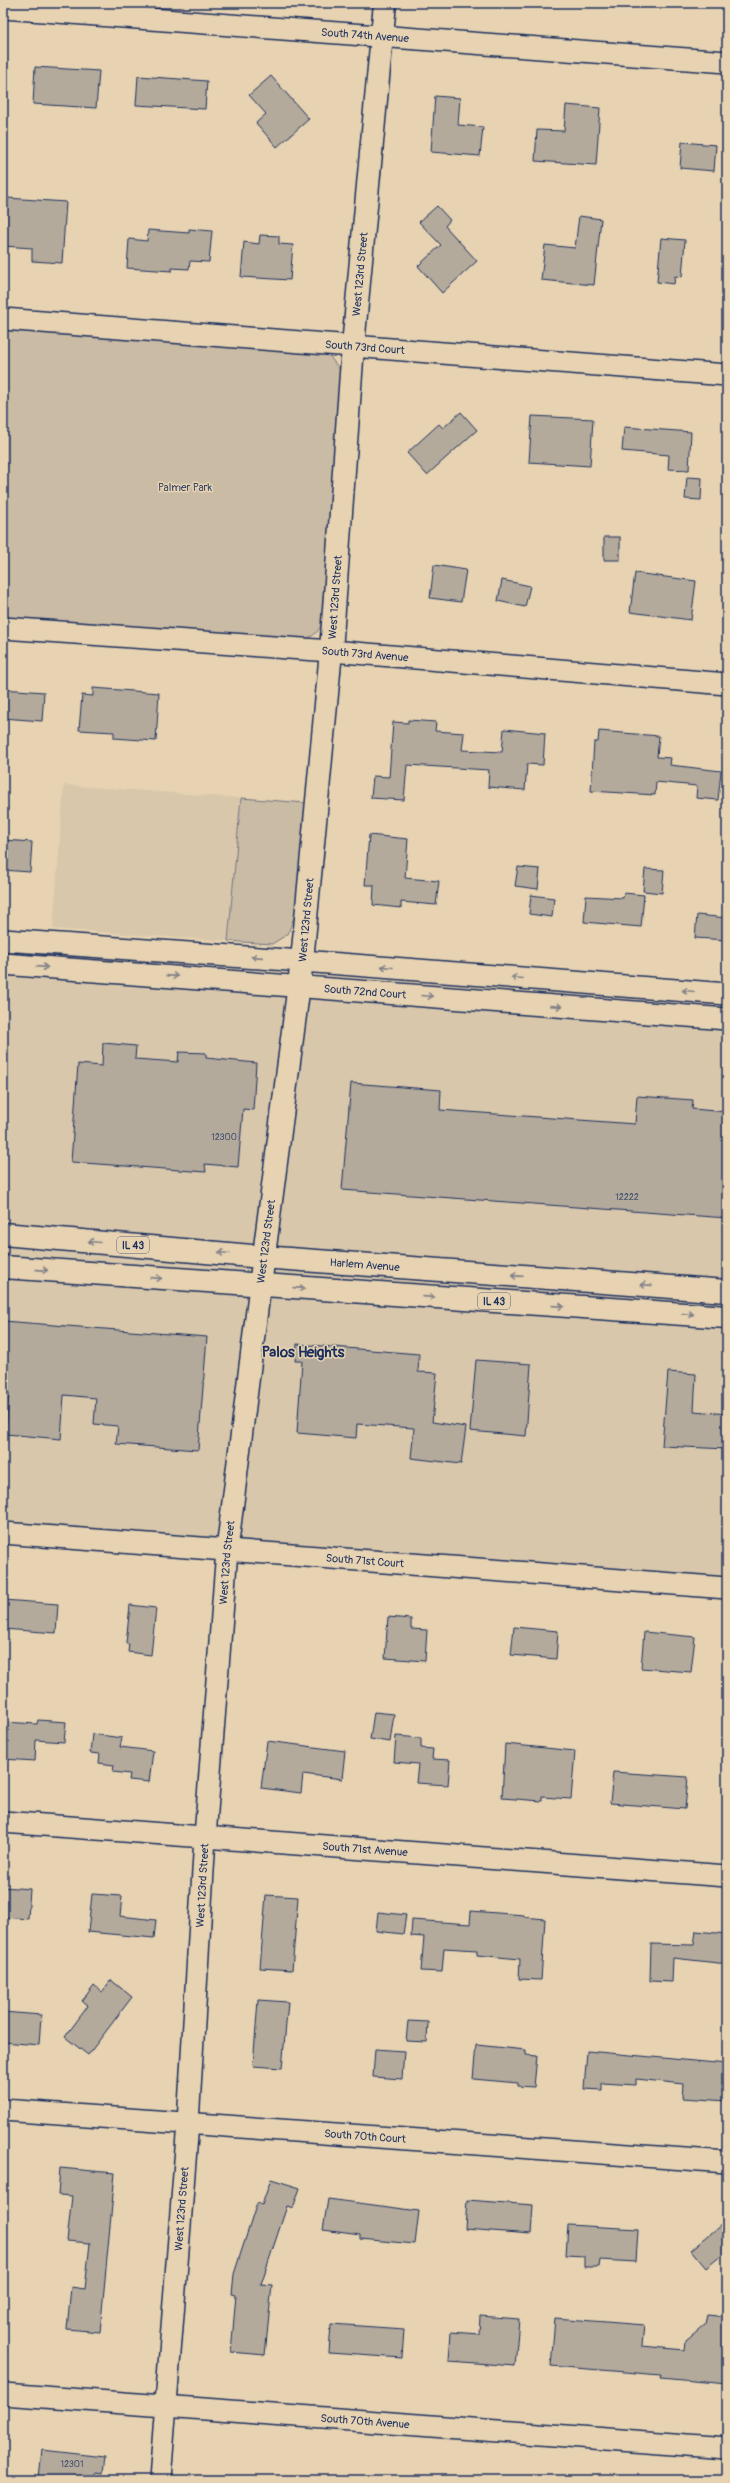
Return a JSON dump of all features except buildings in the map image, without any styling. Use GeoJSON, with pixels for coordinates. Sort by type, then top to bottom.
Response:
{"type":"FeatureCollection","features":[{"type":"Feature","properties":{"kind":"main road","name":"West 123rd Street"},"geometry":{"type":"LineString","coordinates":[[260,1286],[262,1257],[302,960],[331,651],[353,346],[385,3]]}},
{"type":"Feature","properties":{"kind":"main road","name":"Harlem Avenue"},"geometry":{"type":"LineString","coordinates":[[3,1234],[262,1257],[727,1291]]}},
{"type":"Feature","properties":{"kind":"main road","name":"IL 43"},"geometry":{"type":"LineString","coordinates":[[3,1267],[260,1286],[727,1317]]}},
{"type":"Feature","properties":{"kind":"street","name":"South 74th Avenue"},"geometry":{"type":"LineString","coordinates":[[3,8],[382,38],[727,62]]}},
{"type":"Feature","properties":{"kind":"street","name":"South 73rd Court"},"geometry":{"type":"LineString","coordinates":[[3,320],[727,375]]}},
{"type":"Feature","properties":{"kind":"street","name":"South 73rd Avenue"},"geometry":{"type":"LineString","coordinates":[[3,628],[331,651],[727,684]]}},
{"type":"Feature","properties":{"kind":"street"},"geometry":{"type":"LineString","coordinates":[[3,940],[302,960],[727,994]]}},
{"type":"Feature","properties":{"kind":"street"},"geometry":{"type":"LineString","coordinates":[[102,971],[104,947]]}},
{"type":"Feature","properties":{"kind":"street","name":"South 72nd Court"},"geometry":{"type":"LineString","coordinates":[[3,964],[727,1019]]}},
{"type":"Feature","properties":{"kind":"street","name":"West 123rd Street"},"geometry":{"type":"LineString","coordinates":[[160,2480],[188,2123],[204,1837],[227,1550],[260,1286]]}},
{"type":"Feature","properties":{"kind":"street","name":"South 71st Court"},"geometry":{"type":"LineString","coordinates":[[3,1533],[727,1588]]}},
{"type":"Feature","properties":{"kind":"street","name":"South 71st Avenue"},"geometry":{"type":"LineString","coordinates":[[3,1822],[727,1876]]}},
{"type":"Feature","properties":{"kind":"street","name":"South 70th Court"},"geometry":{"type":"LineString","coordinates":[[3,2110],[727,2162]]}},
{"type":"Feature","properties":{"kind":"street","name":"South 70th Avenue"},"geometry":{"type":"LineString","coordinates":[[3,2394],[727,2448]]}},
{"type":"Feature","properties":{"kind":"shaded area"},"geometry":{"type":"Polygon","coordinates":[[[64,785],[241,798],[228,941],[53,929],[64,785]]]}},
{"type":"Feature","properties":{"kind":"shaded area"},"geometry":{"type":"Polygon","coordinates":[[[3,972],[727,1027],[727,1579],[3,1526],[3,972]]]}},
{"type":"Feature","properties":{"kind":"green space","name":"Palmer Park"},"geometry":{"type":"Polygon","coordinates":[[[3,329],[328,354],[340,370],[341,380],[323,619],[318,631],[312,636],[300,640],[3,619],[3,329]]]}},
{"type":"Feature","properties":{"kind":"green space"},"geometry":{"type":"Polygon","coordinates":[[[241,798],[306,803],[298,906],[288,934],[272,944],[228,941],[241,798]]]}},
{"type":"Feature","properties":{"kind":"district","name":"Palos Heights"},"geometry":{"type":"Point","coordinates":[303,1352]}}]}
